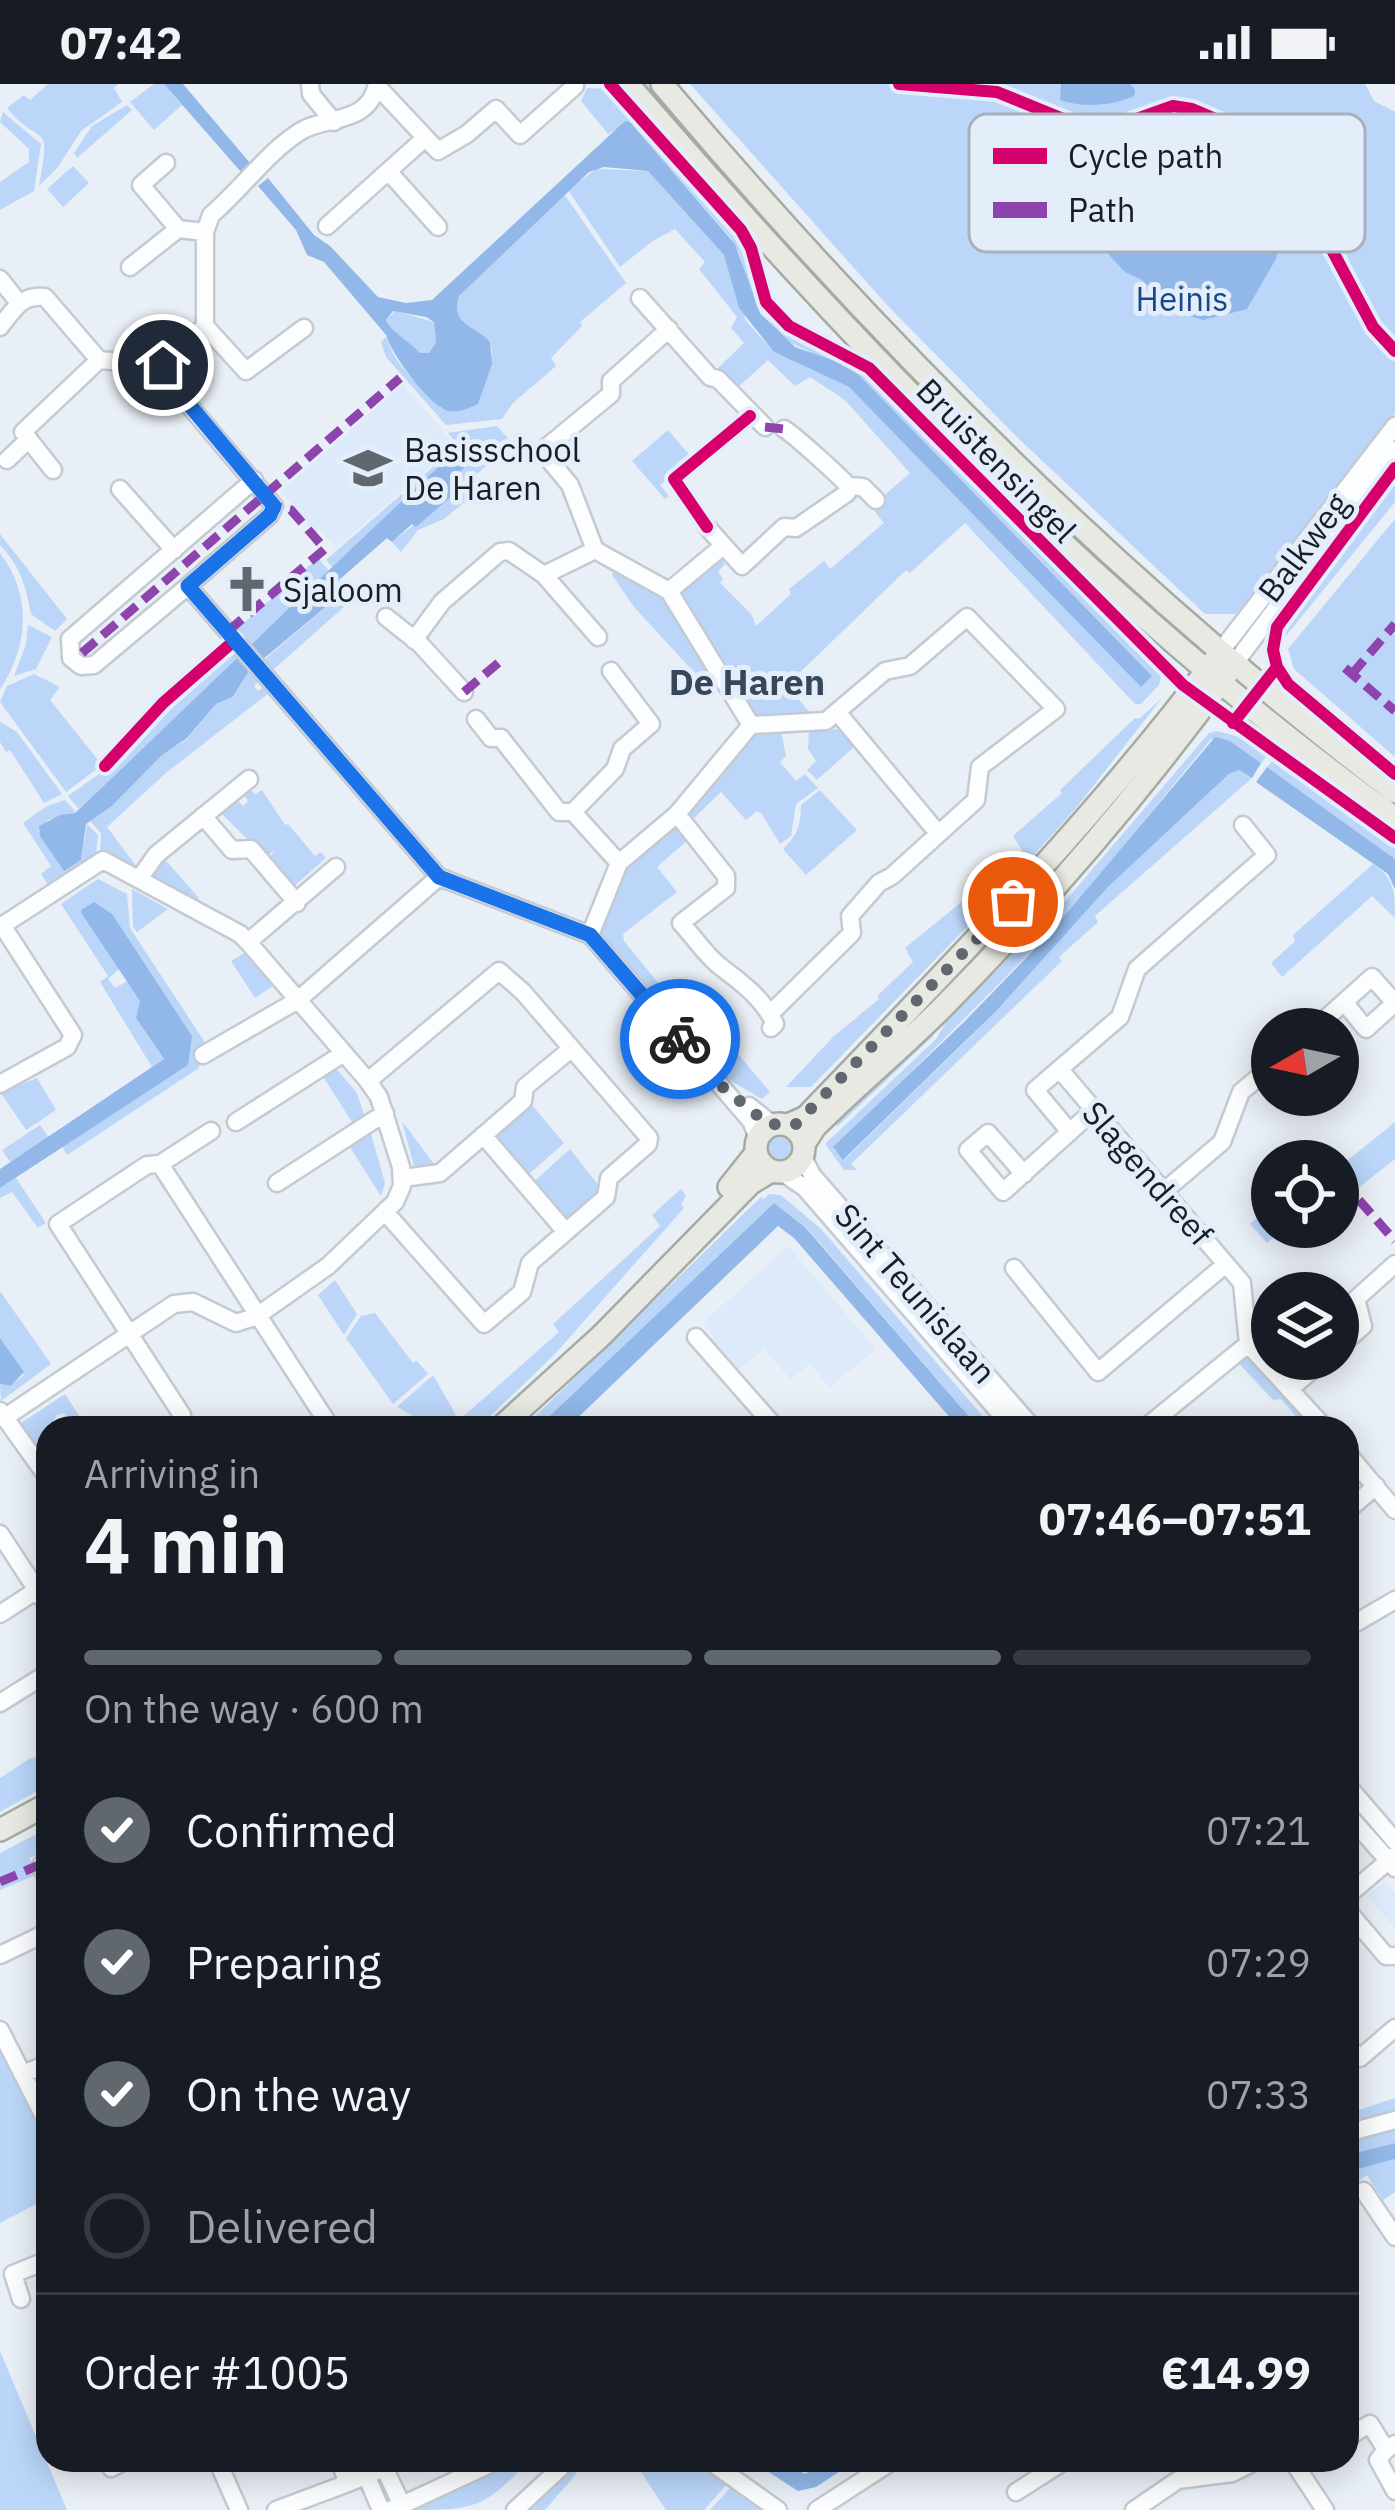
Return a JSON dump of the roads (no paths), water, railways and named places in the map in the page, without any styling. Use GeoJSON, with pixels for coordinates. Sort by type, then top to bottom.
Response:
{"type":"FeatureCollection","features":[{"type":"Feature","properties":{"kind":"main road","name":"Bruistensingel"},"geometry":{"type":"LineString","coordinates":[[628,84],[808,282],[1018,500],[1212,678],[1395,818]]}},
{"type":"Feature","properties":{"kind":"main road","name":"Bruistensingel"},"geometry":{"type":"LineString","coordinates":[[662,84],[946,396],[1082,529],[1227,658],[1395,792]]}},
{"type":"Feature","properties":{"kind":"main road"},"geometry":{"type":"LineString","coordinates":[[772,1148],[797,1166],[815,1127],[940,1010],[1120,811],[1227,658]]}},
{"type":"Feature","properties":{"kind":"main road"},"geometry":{"type":"LineString","coordinates":[[513,1416],[602,1335],[751,1184],[772,1148],[1013,902],[1212,678]]}},
{"type":"Feature","properties":{"kind":"main road"},"geometry":{"type":"LineString","coordinates":[[772,1148],[803,1150]]}},
{"type":"Feature","properties":{"kind":"main road"},"geometry":{"type":"LineString","coordinates":[[0,1830],[36,1810]]}},
{"type":"Feature","properties":{"kind":"street"},"geometry":{"type":"LineString","coordinates":[[310,84],[311,94],[334,122]]}},
{"type":"Feature","properties":{"kind":"street"},"geometry":{"type":"LineString","coordinates":[[304,328],[246,371],[205,326],[206,232],[211,215],[304,128],[347,120],[375,93],[377,85]]}},
{"type":"Feature","properties":{"kind":"street"},"geometry":{"type":"LineString","coordinates":[[377,85],[433,149],[445,149],[496,109],[520,135],[575,86]]}},
{"type":"Feature","properties":{"kind":"street"},"geometry":{"type":"LineString","coordinates":[[327,226],[424,139]]}},
{"type":"Feature","properties":{"kind":"street"},"geometry":{"type":"LineString","coordinates":[[166,163],[141,184],[178,230]]}},
{"type":"Feature","properties":{"kind":"street"},"geometry":{"type":"LineString","coordinates":[[388,171],[438,227]]}},
{"type":"Feature","properties":{"kind":"street"},"geometry":{"type":"LineString","coordinates":[[130,267],[178,230],[206,232]]}},
{"type":"Feature","properties":{"kind":"street"},"geometry":{"type":"LineString","coordinates":[[0,279],[19,303]]}},
{"type":"Feature","properties":{"kind":"street"},"geometry":{"type":"LineString","coordinates":[[0,327],[31,295],[45,297],[99,360],[163,365],[205,326]]}},
{"type":"Feature","properties":{"kind":"street"},"geometry":{"type":"LineString","coordinates":[[640,298],[766,424],[794,434],[818,463],[839,473],[848,486],[847,493],[796,528],[784,527],[742,566],[707,526]]}},
{"type":"Feature","properties":{"kind":"street"},"geometry":{"type":"LineString","coordinates":[[669,328],[611,381],[610,394],[542,451],[570,485],[595,550],[669,591],[751,725]]}},
{"type":"Feature","properties":{"kind":"street"},"geometry":{"type":"LineString","coordinates":[[53,470],[23,432],[99,360]]}},
{"type":"Feature","properties":{"kind":"street"},"geometry":{"type":"LineString","coordinates":[[163,365],[166,377],[271,499],[273,511],[94,665],[81,666],[70,658],[70,639],[254,480]]}},
{"type":"Feature","properties":{"kind":"street","name":"Balkweg"},"geometry":{"type":"LineString","coordinates":[[1227,658],[1395,425]]}},
{"type":"Feature","properties":{"kind":"street"},"geometry":{"type":"LineString","coordinates":[[7,460],[29,439]]}},
{"type":"Feature","properties":{"kind":"street","name":"Balkweg"},"geometry":{"type":"LineString","coordinates":[[1227,658],[1395,451]]}},
{"type":"Feature","properties":{"kind":"street"},"geometry":{"type":"LineString","coordinates":[[848,486],[863,487],[876,500]]}},
{"type":"Feature","properties":{"kind":"street"},"geometry":{"type":"LineString","coordinates":[[120,489],[174,550]]}},
{"type":"Feature","properties":{"kind":"street"},"geometry":{"type":"LineString","coordinates":[[669,591],[723,546]]}},
{"type":"Feature","properties":{"kind":"street"},"geometry":{"type":"LineString","coordinates":[[544,575],[595,550]]}},
{"type":"Feature","properties":{"kind":"street"},"geometry":{"type":"LineString","coordinates":[[414,640],[442,602],[500,552],[509,551],[544,575],[598,637]]}},
{"type":"Feature","properties":{"kind":"street"},"geometry":{"type":"LineString","coordinates":[[188,586],[439,877],[590,935],[619,863],[677,814],[751,725],[826,721],[885,671],[910,666],[968,617],[1062,705],[980,767],[976,800],[880,883],[850,916],[852,933],[771,1021],[736,974],[723,969],[681,922],[726,888],[726,876],[677,814]]}},
{"type":"Feature","properties":{"kind":"street"},"geometry":{"type":"LineString","coordinates":[[386,616],[464,692]]}},
{"type":"Feature","properties":{"kind":"street"},"geometry":{"type":"LineString","coordinates":[[476,719],[491,738],[501,738],[559,812],[573,812],[615,770],[622,749],[651,724],[611,671]]}},
{"type":"Feature","properties":{"kind":"street"},"geometry":{"type":"LineString","coordinates":[[838,712],[937,832]]}},
{"type":"Feature","properties":{"kind":"street"},"geometry":{"type":"LineString","coordinates":[[140,879],[156,855],[249,779]]}},
{"type":"Feature","properties":{"kind":"street"},"geometry":{"type":"LineString","coordinates":[[573,812],[619,863]]}},
{"type":"Feature","properties":{"kind":"street"},"geometry":{"type":"LineString","coordinates":[[203,816],[232,850],[251,849],[297,903]]}},
{"type":"Feature","properties":{"kind":"street"},"geometry":{"type":"LineString","coordinates":[[1070,1132],[1035,1090],[1120,1017],[1137,969],[1268,855],[1243,825]]}},
{"type":"Feature","properties":{"kind":"street"},"geometry":{"type":"LineString","coordinates":[[0,1084],[67,1047],[73,1034],[1,926],[107,861],[248,942],[368,1081],[385,1113],[404,1178],[386,1212],[308,1283],[257,1316],[236,1323],[184,1300],[3,1414],[36,1461]]}},
{"type":"Feature","properties":{"kind":"street"},"geometry":{"type":"LineString","coordinates":[[248,942],[336,867]]}},
{"type":"Feature","properties":{"kind":"street"},"geometry":{"type":"LineString","coordinates":[[203,1055],[298,1000],[439,877]]}},
{"type":"Feature","properties":{"kind":"street","name":"Sint Teunislaan"},"geometry":{"type":"LineString","coordinates":[[590,935],[1003,1416]]}},
{"type":"Feature","properties":{"kind":"street"},"geometry":{"type":"LineString","coordinates":[[368,1081],[499,970],[649,1138],[609,1178],[606,1197],[530,1263],[522,1292],[484,1324],[386,1212]]}},
{"type":"Feature","properties":{"kind":"street"},"geometry":{"type":"LineString","coordinates":[[1339,1008],[1372,977],[1395,1003],[1372,1034],[1345,1003]]}},
{"type":"Feature","properties":{"kind":"street"},"geometry":{"type":"LineString","coordinates":[[404,1178],[440,1172],[523,1101],[525,1087],[571,1048]]}},
{"type":"Feature","properties":{"kind":"street"},"geometry":{"type":"LineString","coordinates":[[236,1123],[344,1053]]}},
{"type":"Feature","properties":{"kind":"street","name":"Slagendreef"},"geometry":{"type":"LineString","coordinates":[[1061,1071],[1245,1291],[1248,1344]]}},
{"type":"Feature","properties":{"kind":"street"},"geometry":{"type":"LineString","coordinates":[[1163,1192],[1222,1142],[1241,1092],[1251,1084]]}},
{"type":"Feature","properties":{"kind":"street"},"geometry":{"type":"LineString","coordinates":[[1024,1174],[1093,1111]]}},
{"type":"Feature","properties":{"kind":"street"},"geometry":{"type":"LineString","coordinates":[[277,1183],[385,1113]]}},
{"type":"Feature","properties":{"kind":"street"},"geometry":{"type":"LineString","coordinates":[[182,1416],[58,1224],[147,1165],[160,1164],[211,1131]]}},
{"type":"Feature","properties":{"kind":"street"},"geometry":{"type":"LineString","coordinates":[[483,1135],[566,1232]]}},
{"type":"Feature","properties":{"kind":"street","name":"Sint Teunislaan"},"geometry":{"type":"LineString","coordinates":[[803,1150],[812,1175],[1023,1416]]}},
{"type":"Feature","properties":{"kind":"street"},"geometry":{"type":"LineString","coordinates":[[160,1164],[323,1416]]}},
{"type":"Feature","properties":{"kind":"street"},"geometry":{"type":"LineString","coordinates":[[1014,1268],[1098,1372],[1226,1264]]}},
{"type":"Feature","properties":{"kind":"street"},"geometry":{"type":"LineString","coordinates":[[1359,1297],[1395,1264]]}},
{"type":"Feature","properties":{"kind":"street"},"geometry":{"type":"LineString","coordinates":[[696,1337],[765,1416]]}},
{"type":"Feature","properties":{"kind":"street"},"geometry":{"type":"LineString","coordinates":[[1160,1416],[1248,1344],[1314,1416]]}},
{"type":"Feature","properties":{"kind":"street"},"geometry":{"type":"LineString","coordinates":[[1290,1389],[1300,1380]]}},
{"type":"Feature","properties":{"kind":"street"},"geometry":{"type":"LineString","coordinates":[[1359,1467],[1395,1509]]}},
{"type":"Feature","properties":{"kind":"street"},"geometry":{"type":"LineString","coordinates":[[1359,1501],[1376,1486]]}},
{"type":"Feature","properties":{"kind":"street"},"geometry":{"type":"LineString","coordinates":[[0,1534],[36,1578]]}},
{"type":"Feature","properties":{"kind":"street"},"geometry":{"type":"LineString","coordinates":[[0,1614],[36,1591]]}},
{"type":"Feature","properties":{"kind":"street"},"geometry":{"type":"LineString","coordinates":[[1359,1621],[1395,1600]]}},
{"type":"Feature","properties":{"kind":"street"},"geometry":{"type":"LineString","coordinates":[[0,1703],[36,1680]]}},
{"type":"Feature","properties":{"kind":"street"},"geometry":{"type":"LineString","coordinates":[[1359,1800],[1395,1840]]}},
{"type":"Feature","properties":{"kind":"street"},"geometry":{"type":"LineString","coordinates":[[1359,1827],[1393,1862],[1359,1887]]}},
{"type":"Feature","properties":{"kind":"street"},"geometry":{"type":"LineString","coordinates":[[1359,1924],[1387,1956],[1395,1956]]}},
{"type":"Feature","properties":{"kind":"street"},"geometry":{"type":"LineString","coordinates":[[0,1955],[36,1938]]}},
{"type":"Feature","properties":{"kind":"street"},"geometry":{"type":"LineString","coordinates":[[1359,2057],[1395,2028]]}},
{"type":"Feature","properties":{"kind":"street"},"geometry":{"type":"LineString","coordinates":[[0,2030],[36,2101]]}},
{"type":"Feature","properties":{"kind":"street"},"geometry":{"type":"LineString","coordinates":[[22,2074],[36,2069]]}},
{"type":"Feature","properties":{"kind":"street"},"geometry":{"type":"LineString","coordinates":[[1359,2130],[1395,2120]]}},
{"type":"Feature","properties":{"kind":"street"},"geometry":{"type":"LineString","coordinates":[[1364,2191],[1395,2237]]}},
{"type":"Feature","properties":{"kind":"street"},"geometry":{"type":"LineString","coordinates":[[21,2300],[14,2274],[36,2265]]}},
{"type":"Feature","properties":{"kind":"street"},"geometry":{"type":"LineString","coordinates":[[1359,2430],[1370,2424],[1390,2447],[1378,2459],[1395,2491]]}},
{"type":"Feature","properties":{"kind":"street"},"geometry":{"type":"LineString","coordinates":[[222,2472],[238,2510]]}},
{"type":"Feature","properties":{"kind":"street"},"geometry":{"type":"LineString","coordinates":[[344,2472],[348,2483]]}},
{"type":"Feature","properties":{"kind":"street"},"geometry":{"type":"LineString","coordinates":[[276,2510],[372,2472]]}},
{"type":"Feature","properties":{"kind":"street"},"geometry":{"type":"LineString","coordinates":[[384,2472],[391,2508]]}},
{"type":"Feature","properties":{"kind":"street"},"geometry":{"type":"LineString","coordinates":[[391,2508],[472,2472]]}},
{"type":"Feature","properties":{"kind":"street"},"geometry":{"type":"LineString","coordinates":[[515,2510],[555,2472]]}},
{"type":"Feature","properties":{"kind":"street"},"geometry":{"type":"LineString","coordinates":[[725,2472],[778,2510]]}},
{"type":"Feature","properties":{"kind":"street"},"geometry":{"type":"LineString","coordinates":[[817,2510],[876,2472]]}},
{"type":"Feature","properties":{"kind":"street"},"geometry":{"type":"LineString","coordinates":[[1016,2492],[1047,2472]]}},
{"type":"Feature","properties":{"kind":"street"},"geometry":{"type":"LineString","coordinates":[[1134,2510],[1178,2480],[1202,2472]]}},
{"type":"Feature","properties":{"kind":"street"},"geometry":{"type":"LineString","coordinates":[[1302,2472],[1324,2510]]}},
{"type":"Feature","properties":{"kind":"street"},"geometry":{"type":"LineString","coordinates":[[366,2476],[391,2508]]}},
{"type":"Feature","properties":{"kind":"place","name":"Basisschool De Haren"},"geometry":{"type":"Point","coordinates":[368,468]}},
{"type":"Feature","properties":{"kind":"place","name":"Sjaloom"},"geometry":{"type":"Point","coordinates":[247,589]}},
{"type":"Feature","properties":{"kind":"district","name":"De Haren"},"geometry":{"type":"Point","coordinates":[747,681]}},
{"type":"Feature","properties":{"kind":"park label","name":"Heinis"},"geometry":{"type":"Point","coordinates":[1182,298]}}]}
